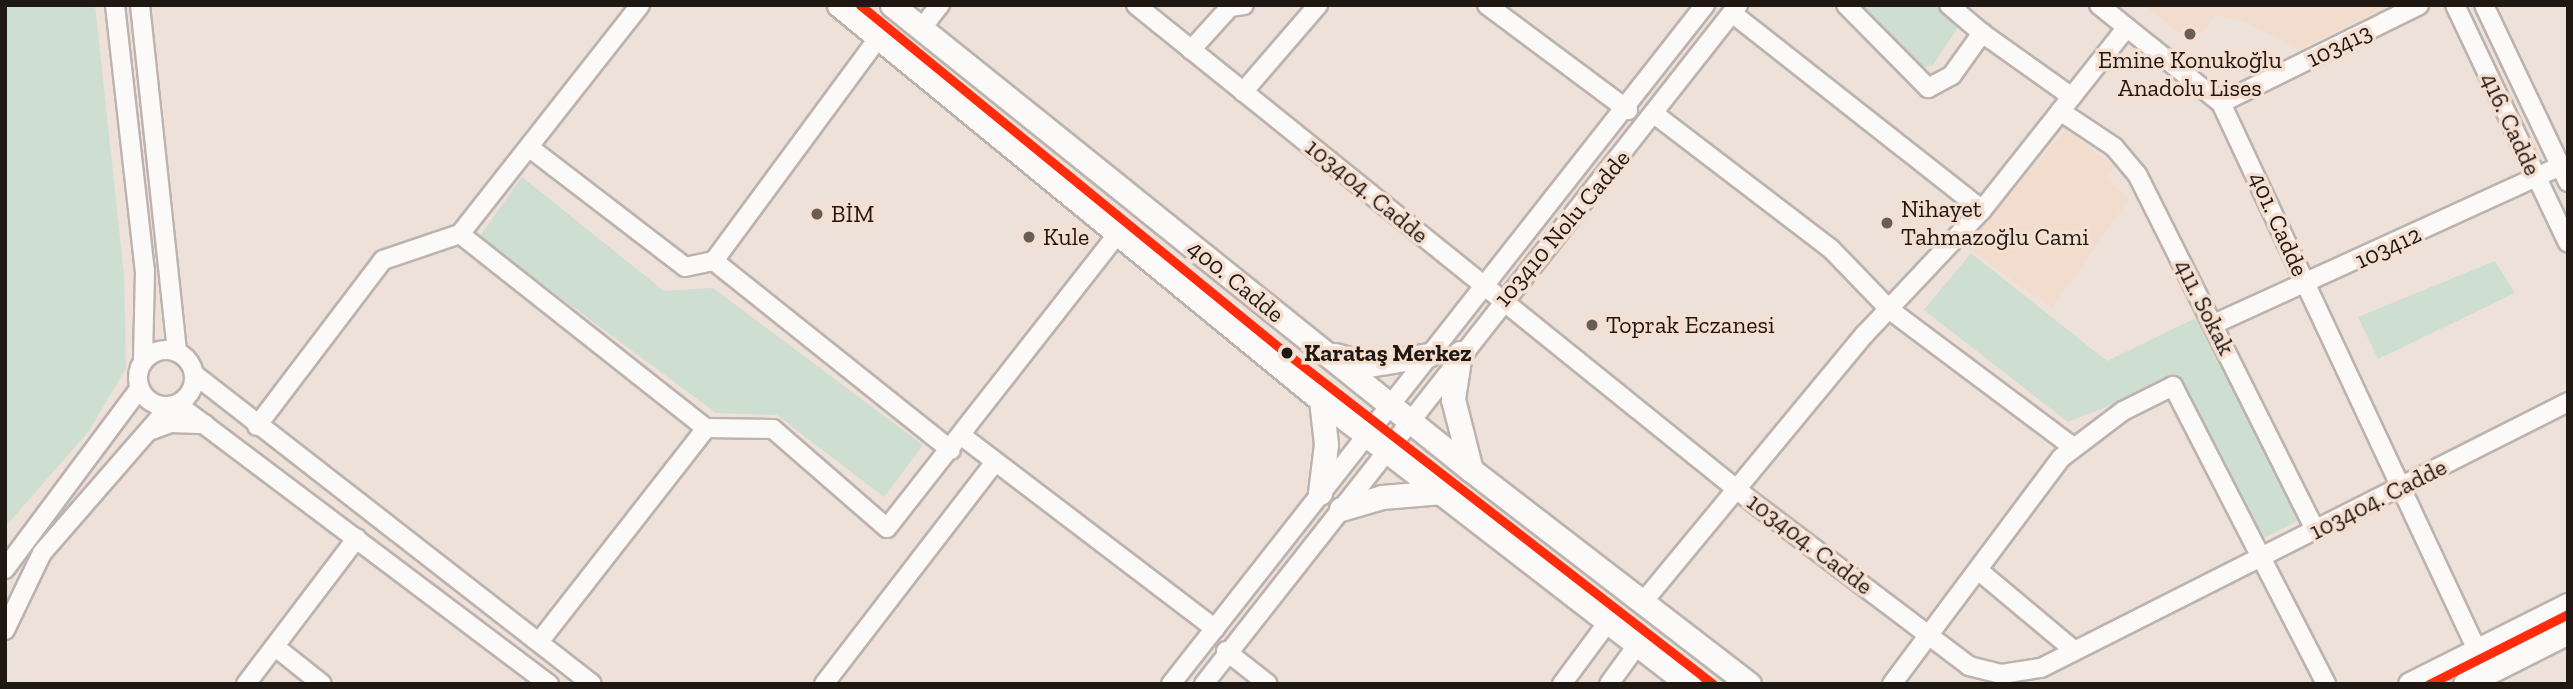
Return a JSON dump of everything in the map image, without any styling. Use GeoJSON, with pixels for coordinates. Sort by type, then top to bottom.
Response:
{"type":"FeatureCollection","features":[{"type":"Feature","properties":{"kind":"main road","name":"400. Cadde"},"geometry":{"type":"LineString","coordinates":[[839,5],[1121,230],[1321,400],[1689,684]]}},
{"type":"Feature","properties":{"kind":"main road","name":"400. Cadde"},"geometry":{"type":"LineString","coordinates":[[892,5],[1471,470],[1749,684]]}},
{"type":"Feature","properties":{"kind":"main road"},"geometry":{"type":"LineString","coordinates":[[1322,350],[1369,365],[1428,355]]}},
{"type":"Feature","properties":{"kind":"main road"},"geometry":{"type":"LineString","coordinates":[[1460,353],[1453,399],[1471,470]]}},
{"type":"Feature","properties":{"kind":"main road"},"geometry":{"type":"LineString","coordinates":[[1320,493],[1326,444],[1321,400]]}},
{"type":"Feature","properties":{"kind":"main road"},"geometry":{"type":"LineString","coordinates":[[1340,509],[1382,497],[1442,492]]}},
{"type":"Feature","properties":{"kind":"main road"},"geometry":{"type":"LineString","coordinates":[[2410,684],[2568,604]]}},
{"type":"Feature","properties":{"kind":"main road"},"geometry":{"type":"LineString","coordinates":[[2466,684],[2568,632]]}},
{"type":"Feature","properties":{"kind":"street"},"geometry":{"type":"LineString","coordinates":[[5,569],[139,389],[143,361],[145,271],[115,5]]}},
{"type":"Feature","properties":{"kind":"street"},"geometry":{"type":"LineString","coordinates":[[140,5],[177,351],[194,374],[257,426],[592,684]]}},
{"type":"Feature","properties":{"kind":"street"},"geometry":{"type":"LineString","coordinates":[[257,426],[383,260],[460,234],[640,5]]}},
{"type":"Feature","properties":{"kind":"street"},"geometry":{"type":"LineString","coordinates":[[921,29],[940,5]]}},
{"type":"Feature","properties":{"kind":"street","name":"103404. Cadde"},"geometry":{"type":"LineString","coordinates":[[1136,5],[1483,284],[1503,297],[1737,488],[1969,666],[2004,679],[2041,668],[2568,402]]}},
{"type":"Feature","properties":{"kind":"street"},"geometry":{"type":"LineString","coordinates":[[1191,50],[1230,8],[1244,5]]}},
{"type":"Feature","properties":{"kind":"street"},"geometry":{"type":"LineString","coordinates":[[1243,92],[1318,5]]}},
{"type":"Feature","properties":{"kind":"street"},"geometry":{"type":"LineString","coordinates":[[1171,684],[1483,284],[1628,110],[1705,5]]}},
{"type":"Feature","properties":{"kind":"street"},"geometry":{"type":"LineString","coordinates":[[1846,5],[1928,88],[1952,75],[1982,33]]}},
{"type":"Feature","properties":{"kind":"street","name":"411. Sokak"},"geometry":{"type":"LineString","coordinates":[[1949,5],[2114,147],[2137,174],[2316,531]]}},
{"type":"Feature","properties":{"kind":"street","name":"401. Cadde"},"geometry":{"type":"LineString","coordinates":[[2099,5],[2221,103],[2403,486],[2477,650]]}},
{"type":"Feature","properties":{"kind":"street","name":"103413"},"geometry":{"type":"LineString","coordinates":[[2221,103],[2419,5]]}},
{"type":"Feature","properties":{"kind":"street","name":"416. Cadde"},"geometry":{"type":"LineString","coordinates":[[2455,5],[2568,243]]}},
{"type":"Feature","properties":{"kind":"street"},"geometry":{"type":"LineString","coordinates":[[2484,5],[2564,174]]}},
{"type":"Feature","properties":{"kind":"street"},"geometry":{"type":"LineString","coordinates":[[1498,8],[1628,110]]}},
{"type":"Feature","properties":{"kind":"street"},"geometry":{"type":"LineString","coordinates":[[1735,9],[1982,210]]}},
{"type":"Feature","properties":{"kind":"street","name":"103410 Nolu Cadde"},"geometry":{"type":"LineString","coordinates":[[1204,684],[1226,651],[1340,509],[1503,297],[1657,116],[1735,9]]}},
{"type":"Feature","properties":{"kind":"street"},"geometry":{"type":"LineString","coordinates":[[1643,602],[1890,310],[1982,210],[2127,27]]}},
{"type":"Feature","properties":{"kind":"street"},"geometry":{"type":"LineString","coordinates":[[530,148],[685,267],[714,261],[879,37]]}},
{"type":"Feature","properties":{"kind":"street"},"geometry":{"type":"LineString","coordinates":[[1657,116],[1831,249],[1890,310],[2073,447]]}},
{"type":"Feature","properties":{"kind":"street","name":"103412"},"geometry":{"type":"LineString","coordinates":[[2214,324],[2307,285],[2535,178],[2564,174]]}},
{"type":"Feature","properties":{"kind":"street"},"geometry":{"type":"LineString","coordinates":[[460,234],[706,428],[773,429],[887,528],[957,443],[1121,230]]}},
{"type":"Feature","properties":{"kind":"street"},"geometry":{"type":"LineString","coordinates":[[714,261],[957,443],[995,461],[1215,629]]}},
{"type":"Feature","properties":{"kind":"street"},"geometry":{"type":"LineString","coordinates":[[143,361],[155,352],[177,351]]}},
{"type":"Feature","properties":{"kind":"street"},"geometry":{"type":"LineString","coordinates":[[5,629],[42,553],[142,433],[173,405],[189,395],[194,374]]}},
{"type":"Feature","properties":{"kind":"street"},"geometry":{"type":"LineString","coordinates":[[1892,684],[2073,447],[2123,411],[2173,386],[2326,684]]}},
{"type":"Feature","properties":{"kind":"street"},"geometry":{"type":"LineString","coordinates":[[139,389],[155,404],[173,405],[205,424],[549,684]]}},
{"type":"Feature","properties":{"kind":"street"},"geometry":{"type":"LineString","coordinates":[[142,433],[171,423],[205,424]]}},
{"type":"Feature","properties":{"kind":"street"},"geometry":{"type":"LineString","coordinates":[[539,642],[706,428]]}},
{"type":"Feature","properties":{"kind":"street"},"geometry":{"type":"LineString","coordinates":[[824,684],[995,461]]}},
{"type":"Feature","properties":{"kind":"street"},"geometry":{"type":"LineString","coordinates":[[246,684],[278,649],[357,538]]}},
{"type":"Feature","properties":{"kind":"street"},"geometry":{"type":"LineString","coordinates":[[1978,570],[2075,651]]}},
{"type":"Feature","properties":{"kind":"street"},"geometry":{"type":"LineString","coordinates":[[1562,684],[1608,622]]}},
{"type":"Feature","properties":{"kind":"street"},"geometry":{"type":"LineString","coordinates":[[1609,684],[1638,644]]}},
{"type":"Feature","properties":{"kind":"street"},"geometry":{"type":"LineString","coordinates":[[278,649],[322,684]]}},
{"type":"Feature","properties":{"kind":"street"},"geometry":{"type":"LineString","coordinates":[[1226,651],[1268,684]]}},
{"type":"Feature","properties":{"kind":"shaded area"},"geometry":{"type":"Polygon","coordinates":[[[2145,5],[2390,5],[2301,49],[2241,20],[2215,15],[2193,44],[2145,5]]]}},
{"type":"Feature","properties":{"kind":"shaded area"},"geometry":{"type":"Polygon","coordinates":[[[2066,130],[2115,167],[2106,179],[2129,199],[2052,308],[1964,246],[2066,130]]]}},
{"type":"Feature","properties":{"kind":"green space"},"geometry":{"type":"Polygon","coordinates":[[[5,5],[95,5],[124,275],[126,368],[89,431],[5,527],[5,5]]]}},
{"type":"Feature","properties":{"kind":"green space"},"geometry":{"type":"Polygon","coordinates":[[[1855,5],[1941,5],[1959,26],[1933,65],[1920,68],[1855,5]]]}},
{"type":"Feature","properties":{"kind":"green space"},"geometry":{"type":"Polygon","coordinates":[[[522,177],[664,291],[713,288],[923,445],[884,497],[777,415],[716,413],[479,237],[522,177]]]}},
{"type":"Feature","properties":{"kind":"green space"},"geometry":{"type":"Polygon","coordinates":[[[1971,253],[2107,361],[2200,316],[2302,519],[2262,539],[2177,379],[2068,422],[1924,310],[1971,253]]]}},
{"type":"Feature","properties":{"kind":"green space"},"geometry":{"type":"Polygon","coordinates":[[[2495,261],[2515,293],[2378,359],[2358,317],[2495,261]]]}},
{"type":"Feature","properties":{"kind":"transit line"},"geometry":{"type":"LineString","coordinates":[[860,5],[1286,353],[1713,684]]}},
{"type":"Feature","properties":{"kind":"transit line"},"geometry":{"type":"LineString","coordinates":[[2429,684],[2568,614]]}},
{"type":"Feature","properties":{"kind":"place","name":"Emine Konukoğlu Anadolu Lises"},"geometry":{"type":"Point","coordinates":[2190,34]}},
{"type":"Feature","properties":{"kind":"place","name":"BİM"},"geometry":{"type":"Point","coordinates":[817,214]}},
{"type":"Feature","properties":{"kind":"place","name":"Nihayet Tahmazoğlu Cami"},"geometry":{"type":"Point","coordinates":[1887,223]}},
{"type":"Feature","properties":{"kind":"place","name":"Kule"},"geometry":{"type":"Point","coordinates":[1029,237]}},
{"type":"Feature","properties":{"kind":"place","name":"Toprak Eczanesi"},"geometry":{"type":"Point","coordinates":[1592,325]}},
{"type":"Feature","properties":{"kind":"place","name":"Karataş Merkez"},"geometry":{"type":"Point","coordinates":[1287,353]}}]}
